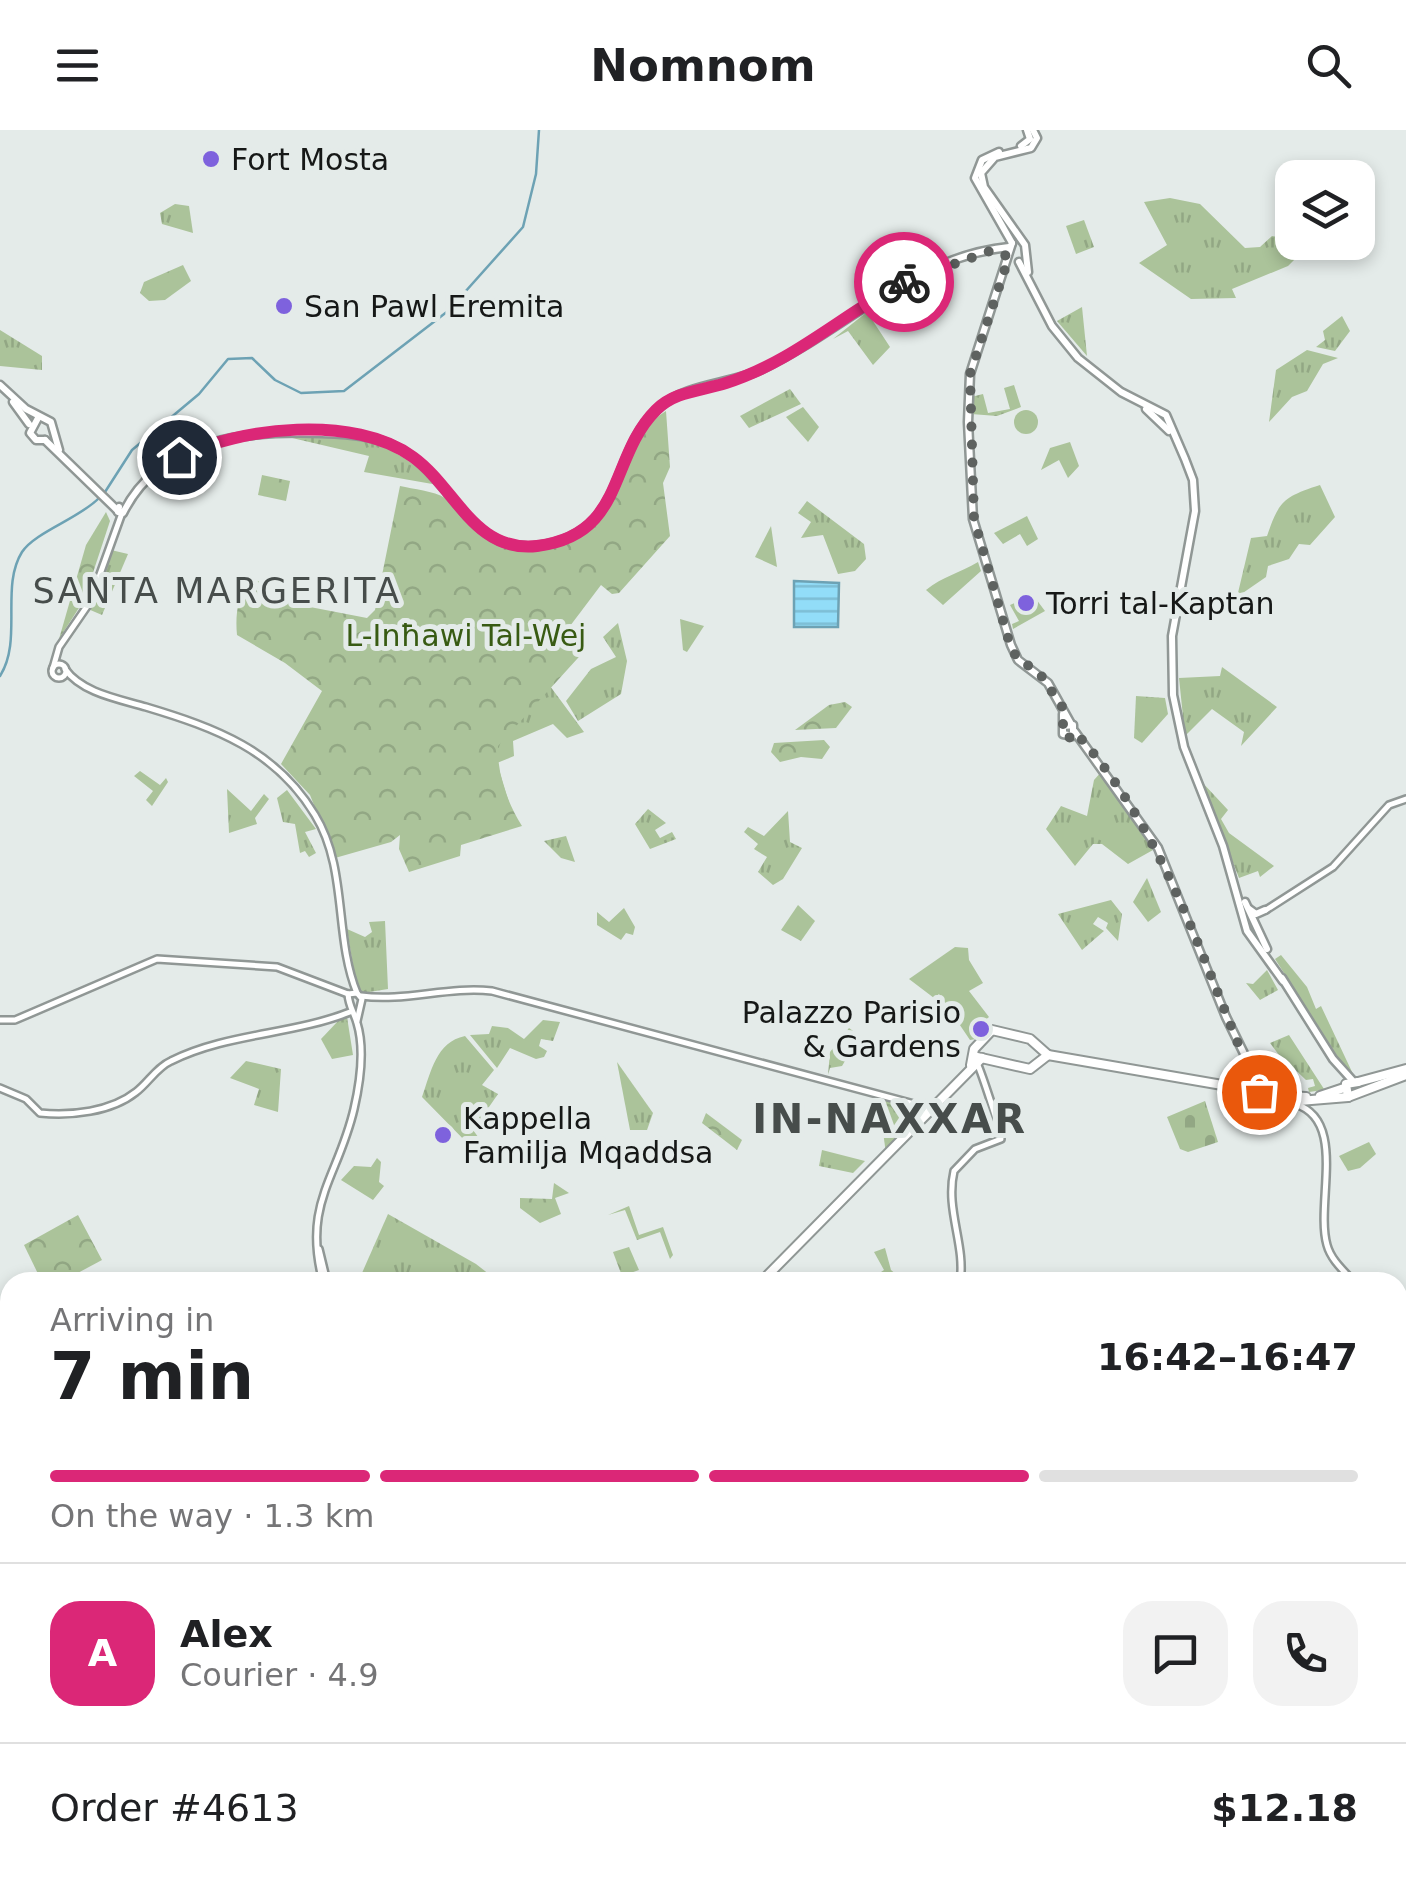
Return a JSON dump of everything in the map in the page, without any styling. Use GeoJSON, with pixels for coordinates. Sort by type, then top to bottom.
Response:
{"type":"FeatureCollection","features":[{"type":"Feature","properties":{"kind":"main road"},"geometry":{"type":"LineString","coordinates":[[1030,130],[1037,138],[1031,148],[995,157],[980,173],[1015,253],[1038,302],[1078,358],[1162,420],[1174,436],[1193,480],[1195,511],[1172,636],[1173,695],[1184,747],[1233,876],[1283,982],[1350,1086],[1360,1093],[1406,1072]]}},
{"type":"Feature","properties":{"kind":"main road"},"geometry":{"type":"LineString","coordinates":[[0,387],[30,425],[34,438],[45,440],[60,451],[103,496],[120,507],[167,465],[231,436],[266,432],[352,434],[380,440],[414,458],[448,489],[468,518],[485,533],[512,545],[542,545],[570,536],[608,503],[644,425],[664,403],[759,371],[901,283],[993,250],[1015,253]]}},
{"type":"Feature","properties":{"kind":"main road"},"geometry":{"type":"LineString","coordinates":[[1015,253],[1004,272],[970,374],[974,519],[1010,645],[1018,660],[1038,671],[1063,708],[1071,730],[1085,742],[1158,848],[1253,1084],[1287,1102],[1319,1101],[1350,1086]]}},
{"type":"Feature","properties":{"kind":"main road"},"geometry":{"type":"LineString","coordinates":[[0,387],[51,422],[60,451]]}},
{"type":"Feature","properties":{"kind":"main road"},"geometry":{"type":"LineString","coordinates":[[30,425],[39,417]]}},
{"type":"Feature","properties":{"kind":"main road"},"geometry":{"type":"LineString","coordinates":[[45,440],[53,431]]}},
{"type":"Feature","properties":{"kind":"main road"},"geometry":{"type":"LineString","coordinates":[[1233,876],[1253,925]]}},
{"type":"Feature","properties":{"kind":"main road"},"geometry":{"type":"LineString","coordinates":[[1248,909],[1256,914],[1267,910]]}},
{"type":"Feature","properties":{"kind":"main road"},"geometry":{"type":"LineString","coordinates":[[771,1272],[976,1061],[977,1044],[992,1030],[1030,1039],[1045,1052],[1228,1086],[1253,1084],[1304,1098],[1406,1072]]}},
{"type":"Feature","properties":{"kind":"main road"},"geometry":{"type":"LineString","coordinates":[[976,1061],[1030,1070],[1039,1064],[1045,1052]]}},
{"type":"Feature","properties":{"kind":"street"},"geometry":{"type":"LineString","coordinates":[[120,507],[90,602],[57,652],[54,676],[232,736],[275,764],[292,782],[322,827],[333,859],[354,994],[362,1010]]}},
{"type":"Feature","properties":{"kind":"street"},"geometry":{"type":"LineString","coordinates":[[57,652],[74,680]]}},
{"type":"Feature","properties":{"kind":"street"},"geometry":{"type":"LineString","coordinates":[[53,668],[64,668]]}},
{"type":"Feature","properties":{"kind":"street"},"geometry":{"type":"LineString","coordinates":[[60,678],[64,668]]}},
{"type":"Feature","properties":{"kind":"street"},"geometry":{"type":"LineString","coordinates":[[1253,925],[1267,910],[1316,882],[1389,805],[1406,800]]}},
{"type":"Feature","properties":{"kind":"street"},"geometry":{"type":"LineString","coordinates":[[0,1020],[15,1020],[157,958],[277,967],[354,994],[379,998],[449,989],[492,991],[930,1108]]}},
{"type":"Feature","properties":{"kind":"street"},"geometry":{"type":"LineString","coordinates":[[323,1272],[316,1217],[326,1178],[354,1110],[360,1072],[356,1021],[351,1013],[354,994]]}},
{"type":"Feature","properties":{"kind":"street"},"geometry":{"type":"LineString","coordinates":[[0,1088],[26,1099],[40,1113],[94,1110],[132,1095],[170,1061],[259,1033],[307,1028],[362,1010],[379,998]]}},
{"type":"Feature","properties":{"kind":"street"},"geometry":{"type":"LineString","coordinates":[[356,1021],[362,1010]]}},
{"type":"Feature","properties":{"kind":"street"},"geometry":{"type":"LineString","coordinates":[[962,1272],[964,1260],[952,1222],[954,1171],[976,1149],[1001,1139],[1002,1126],[988,1104],[976,1061]]}},
{"type":"Feature","properties":{"kind":"street"},"geometry":{"type":"LineString","coordinates":[[1316,1118],[1319,1101]]}},
{"type":"Feature","properties":{"kind":"street"},"geometry":{"type":"LineString","coordinates":[[1287,1102],[1306,1107],[1326,1139],[1322,1202],[1328,1248],[1346,1272]]}},
{"type":"Feature","properties":{"kind":"green space"},"geometry":{"type":"Polygon","coordinates":[[[1170,198],[1200,204],[1245,248],[1260,247],[1275,237],[1275,260],[1294,260],[1232,289],[1236,298],[1191,299],[1139,263],[1167,245],[1144,202],[1170,198]]]}},
{"type":"Feature","properties":{"kind":"green space"},"geometry":{"type":"Polygon","coordinates":[[[175,204],[189,206],[193,233],[162,224],[160,213],[175,204]]]}},
{"type":"Feature","properties":{"kind":"green space"},"geometry":{"type":"Polygon","coordinates":[[[1084,220],[1094,247],[1076,254],[1066,226],[1084,220]]]}},
{"type":"Feature","properties":{"kind":"green space"},"geometry":{"type":"Polygon","coordinates":[[[183,265],[191,281],[165,300],[149,301],[140,293],[144,282],[183,265]]]}},
{"type":"Feature","properties":{"kind":"green space"},"geometry":{"type":"Polygon","coordinates":[[[1082,307],[1087,356],[1057,321],[1082,307]]]}},
{"type":"Feature","properties":{"kind":"green space"},"geometry":{"type":"Polygon","coordinates":[[[867,312],[890,347],[873,365],[848,331],[833,339],[867,312]]]}},
{"type":"Feature","properties":{"kind":"green space"},"geometry":{"type":"Polygon","coordinates":[[[1342,316],[1350,331],[1335,351],[1316,347],[1325,340],[1323,331],[1342,316]]]}},
{"type":"Feature","properties":{"kind":"green space"},"geometry":{"type":"Polygon","coordinates":[[[0,330],[42,356],[42,370],[0,366],[0,330]]]}},
{"type":"Feature","properties":{"kind":"green space"},"geometry":{"type":"Polygon","coordinates":[[[1307,350],[1338,358],[1323,364],[1307,391],[1292,397],[1269,422],[1276,370],[1307,350]]]}},
{"type":"Feature","properties":{"kind":"green space"},"geometry":{"type":"Polygon","coordinates":[[[1014,385],[1021,407],[997,416],[971,414],[971,397],[983,394],[988,413],[1010,409],[1004,388],[1014,385]]]}},
{"type":"Feature","properties":{"kind":"green space"},"geometry":{"type":"Polygon","coordinates":[[[790,389],[801,404],[749,428],[740,416],[790,389]]]}},
{"type":"Feature","properties":{"kind":"green space"},"geometry":{"type":"Polygon","coordinates":[[[803,407],[819,427],[808,442],[786,417],[803,407]]]}},
{"type":"Feature","properties":{"kind":"green space"},"geometry":{"type":"Polygon","coordinates":[[[1026,410],[1035,413],[1035,431],[1026,434],[1017,431],[1014,422],[1017,413],[1026,410]]]}},
{"type":"Feature","properties":{"kind":"green space","name":"L-Inħawi Tal-Wej"},"geometry":{"type":"Polygon","coordinates":[[[666,411],[670,467],[663,483],[670,536],[619,593],[612,594],[601,585],[567,630],[587,648],[498,746],[504,788],[522,826],[461,845],[460,856],[409,872],[399,849],[400,835],[391,842],[335,858],[310,795],[281,764],[322,691],[285,663],[237,635],[238,606],[248,579],[274,584],[310,607],[367,618],[375,610],[400,486],[445,498],[478,530],[505,546],[532,550],[558,545],[583,533],[601,517],[614,499],[638,441],[666,411]]]}},
{"type":"Feature","properties":{"kind":"green space"},"geometry":{"type":"Polygon","coordinates":[[[275,434],[344,438],[381,446],[418,467],[438,485],[364,472],[369,456],[275,434]]]}},
{"type":"Feature","properties":{"kind":"green space"},"geometry":{"type":"Polygon","coordinates":[[[1070,442],[1079,466],[1068,478],[1059,460],[1041,470],[1050,448],[1070,442]]]}},
{"type":"Feature","properties":{"kind":"green space"},"geometry":{"type":"Polygon","coordinates":[[[262,475],[290,481],[286,501],[258,495],[262,475]]]}},
{"type":"Feature","properties":{"kind":"green space"},"geometry":{"type":"Polygon","coordinates":[[[1320,485],[1335,517],[1310,545],[1299,544],[1289,559],[1268,566],[1266,577],[1237,597],[1251,538],[1267,536],[1279,508],[1290,497],[1320,485]]]}},
{"type":"Feature","properties":{"kind":"green space"},"geometry":{"type":"Polygon","coordinates":[[[807,501],[864,544],[866,559],[855,571],[838,574],[823,535],[801,538],[811,522],[798,513],[807,501]]]}},
{"type":"Feature","properties":{"kind":"green space"},"geometry":{"type":"Polygon","coordinates":[[[106,512],[110,521],[84,600],[59,639],[86,545],[106,512]]]}},
{"type":"Feature","properties":{"kind":"green space"},"geometry":{"type":"Polygon","coordinates":[[[1027,516],[1038,539],[1027,546],[1020,534],[1003,544],[994,533],[1027,516]]]}},
{"type":"Feature","properties":{"kind":"green space"},"geometry":{"type":"Polygon","coordinates":[[[771,526],[777,567],[755,557],[771,526]]]}},
{"type":"Feature","properties":{"kind":"green space"},"geometry":{"type":"Polygon","coordinates":[[[111,550],[128,554],[102,615],[88,609],[111,550]]]}},
{"type":"Feature","properties":{"kind":"green space"},"geometry":{"type":"Polygon","coordinates":[[[978,562],[981,571],[943,605],[926,590],[939,581],[978,562]]]}},
{"type":"Feature","properties":{"kind":"green space"},"geometry":{"type":"Polygon","coordinates":[[[1036,599],[1045,611],[1013,629],[1012,624],[1019,621],[1010,605],[1017,602],[1020,608],[1036,599]]]}},
{"type":"Feature","properties":{"kind":"green space"},"geometry":{"type":"Polygon","coordinates":[[[680,619],[704,626],[687,652],[683,650],[680,619]]]}},
{"type":"Feature","properties":{"kind":"green space"},"geometry":{"type":"Polygon","coordinates":[[[618,623],[627,661],[621,694],[578,721],[566,701],[591,669],[616,657],[603,637],[618,623]]]}},
{"type":"Feature","properties":{"kind":"green space"},"geometry":{"type":"Polygon","coordinates":[[[1222,667],[1277,707],[1241,746],[1244,732],[1212,709],[1185,736],[1179,678],[1220,676],[1222,667]]]}},
{"type":"Feature","properties":{"kind":"green space"},"geometry":{"type":"Polygon","coordinates":[[[550,686],[584,732],[567,738],[553,724],[513,741],[514,756],[497,763],[511,809],[465,742],[550,686]]]}},
{"type":"Feature","properties":{"kind":"green space"},"geometry":{"type":"Polygon","coordinates":[[[1136,696],[1165,698],[1168,714],[1142,743],[1134,738],[1136,696]]]}},
{"type":"Feature","properties":{"kind":"green space"},"geometry":{"type":"Polygon","coordinates":[[[845,702],[852,707],[836,728],[795,730],[829,705],[845,702]]]}},
{"type":"Feature","properties":{"kind":"green space"},"geometry":{"type":"Polygon","coordinates":[[[824,740],[830,747],[822,759],[801,757],[780,762],[771,752],[774,743],[824,740]]]}},
{"type":"Feature","properties":{"kind":"green space"},"geometry":{"type":"Polygon","coordinates":[[[140,771],[160,785],[166,778],[168,782],[152,806],[146,800],[153,791],[134,776],[140,771]]]}},
{"type":"Feature","properties":{"kind":"green space"},"geometry":{"type":"Polygon","coordinates":[[[1102,771],[1153,850],[1128,864],[1102,844],[1093,844],[1075,866],[1046,829],[1061,806],[1087,816],[1094,780],[1102,771]]]}},
{"type":"Feature","properties":{"kind":"green space"},"geometry":{"type":"Polygon","coordinates":[[[1201,781],[1228,810],[1221,819],[1229,833],[1274,866],[1260,877],[1258,871],[1239,878],[1201,781]]]}},
{"type":"Feature","properties":{"kind":"green space"},"geometry":{"type":"Polygon","coordinates":[[[227,789],[251,811],[264,794],[269,799],[255,818],[257,824],[229,833],[227,789]]]}},
{"type":"Feature","properties":{"kind":"green space"},"geometry":{"type":"Polygon","coordinates":[[[287,790],[316,829],[305,832],[316,853],[309,857],[305,851],[300,853],[295,824],[283,822],[277,798],[287,790]]]}},
{"type":"Feature","properties":{"kind":"green space"},"geometry":{"type":"Polygon","coordinates":[[[648,809],[666,823],[655,830],[660,838],[672,832],[676,839],[650,849],[635,824],[648,809]]]}},
{"type":"Feature","properties":{"kind":"green space"},"geometry":{"type":"Polygon","coordinates":[[[788,811],[790,842],[802,848],[783,879],[773,885],[758,872],[767,857],[754,849],[758,844],[744,832],[748,827],[764,836],[788,811]]]}},
{"type":"Feature","properties":{"kind":"green space"},"geometry":{"type":"Polygon","coordinates":[[[566,836],[575,862],[561,858],[544,841],[566,836]]]}},
{"type":"Feature","properties":{"kind":"green space"},"geometry":{"type":"Polygon","coordinates":[[[1147,878],[1161,912],[1148,922],[1133,902],[1147,878]]]}},
{"type":"Feature","properties":{"kind":"green space"},"geometry":{"type":"Polygon","coordinates":[[[1111,900],[1122,914],[1118,941],[1106,928],[1108,923],[1098,917],[1093,924],[1104,931],[1082,950],[1058,914],[1111,900]]]}},
{"type":"Feature","properties":{"kind":"green space"},"geometry":{"type":"Polygon","coordinates":[[[798,905],[815,921],[801,941],[781,930],[798,905]]]}},
{"type":"Feature","properties":{"kind":"green space"},"geometry":{"type":"Polygon","coordinates":[[[624,908],[635,927],[633,935],[626,933],[621,940],[597,925],[597,912],[609,922],[624,908]]]}},
{"type":"Feature","properties":{"kind":"green space"},"geometry":{"type":"Polygon","coordinates":[[[385,921],[388,989],[363,993],[356,984],[347,929],[365,937],[372,932],[369,922],[385,921]]]}},
{"type":"Feature","properties":{"kind":"green space","name":"Palazzo Parisio & Gardens"},"geometry":{"type":"Polygon","coordinates":[[[955,947],[968,948],[969,960],[983,983],[969,991],[989,1017],[973,1030],[976,1039],[970,1040],[939,994],[934,998],[909,979],[955,947]]]}},
{"type":"Feature","properties":{"kind":"green space"},"geometry":{"type":"Polygon","coordinates":[[[1281,955],[1307,987],[1316,1009],[1321,1006],[1353,1074],[1341,1062],[1275,959],[1281,955]]]}},
{"type":"Feature","properties":{"kind":"green space"},"geometry":{"type":"Polygon","coordinates":[[[1267,970],[1278,990],[1260,1000],[1246,983],[1253,984],[1267,970]]]}},
{"type":"Feature","properties":{"kind":"green space"},"geometry":{"type":"Polygon","coordinates":[[[347,1017],[353,1055],[332,1059],[321,1039],[347,1017]]]}},
{"type":"Feature","properties":{"kind":"green space"},"geometry":{"type":"Polygon","coordinates":[[[543,1020],[560,1022],[553,1041],[541,1039],[539,1046],[547,1051],[544,1057],[536,1059],[510,1048],[497,1068],[470,1035],[489,1034],[492,1026],[508,1028],[524,1039],[543,1020]]]}},
{"type":"Feature","properties":{"kind":"green space"},"geometry":{"type":"Polygon","coordinates":[[[849,1028],[860,1036],[842,1066],[830,1068],[828,1075],[830,1052],[849,1028]]]}},
{"type":"Feature","properties":{"kind":"green space"},"geometry":{"type":"Polygon","coordinates":[[[1289,1035],[1324,1089],[1341,1083],[1338,1088],[1309,1092],[1308,1088],[1315,1086],[1313,1079],[1306,1080],[1286,1061],[1280,1069],[1270,1063],[1279,1055],[1270,1043],[1289,1035]]]}},
{"type":"Feature","properties":{"kind":"green space"},"geometry":{"type":"Polygon","coordinates":[[[465,1036],[494,1070],[482,1085],[498,1094],[473,1130],[484,1145],[474,1150],[422,1097],[441,1051],[465,1036]]]}},
{"type":"Feature","properties":{"kind":"green space"},"geometry":{"type":"Polygon","coordinates":[[[246,1061],[281,1069],[278,1112],[254,1105],[259,1089],[230,1078],[246,1061]]]}},
{"type":"Feature","properties":{"kind":"green space"},"geometry":{"type":"Polygon","coordinates":[[[617,1062],[653,1113],[647,1130],[630,1130],[617,1062]]]}},
{"type":"Feature","properties":{"kind":"green space"},"geometry":{"type":"Polygon","coordinates":[[[878,1094],[929,1108],[886,1154],[878,1094]]]}},
{"type":"Feature","properties":{"kind":"green space"},"geometry":{"type":"Polygon","coordinates":[[[1205,1101],[1218,1142],[1188,1152],[1180,1149],[1167,1117],[1205,1101]]]}},
{"type":"Feature","properties":{"kind":"green space"},"geometry":{"type":"Polygon","coordinates":[[[706,1113],[742,1140],[737,1150],[702,1123],[706,1113]]]}},
{"type":"Feature","properties":{"kind":"green space"},"geometry":{"type":"Polygon","coordinates":[[[1369,1142],[1376,1154],[1360,1168],[1348,1171],[1339,1156],[1369,1142]]]}},
{"type":"Feature","properties":{"kind":"green space"},"geometry":{"type":"Polygon","coordinates":[[[822,1150],[865,1161],[853,1173],[819,1166],[822,1150]]]}},
{"type":"Feature","properties":{"kind":"green space"},"geometry":{"type":"Polygon","coordinates":[[[377,1158],[381,1162],[379,1182],[384,1186],[373,1200],[341,1180],[354,1166],[371,1167],[377,1158]]]}},
{"type":"Feature","properties":{"kind":"green space"},"geometry":{"type":"Polygon","coordinates":[[[554,1183],[569,1193],[555,1198],[561,1214],[540,1223],[520,1208],[520,1198],[552,1199],[554,1183]]]}},
{"type":"Feature","properties":{"kind":"green space"},"geometry":{"type":"Polygon","coordinates":[[[629,1206],[639,1235],[663,1227],[673,1255],[670,1259],[660,1232],[637,1240],[625,1210],[608,1215],[629,1206]]]}},
{"type":"Feature","properties":{"kind":"green space"},"geometry":{"type":"Polygon","coordinates":[[[388,1214],[486,1272],[362,1272],[388,1214]]]}},
{"type":"Feature","properties":{"kind":"green space"},"geometry":{"type":"Polygon","coordinates":[[[78,1215],[102,1260],[80,1272],[37,1272],[24,1245],[78,1215]]]}},
{"type":"Feature","properties":{"kind":"green space"},"geometry":{"type":"Polygon","coordinates":[[[629,1247],[639,1270],[620,1272],[613,1252],[629,1247]]]}},
{"type":"Feature","properties":{"kind":"green space"},"geometry":{"type":"Polygon","coordinates":[[[885,1248],[893,1272],[881,1272],[884,1270],[874,1252],[885,1248]]]}},
{"type":"Feature","properties":{"kind":"water"},"geometry":{"type":"Polygon","coordinates":[[[794,581],[839,583],[838,627],[794,627],[794,581]]]}},
{"type":"Feature","properties":{"kind":"waterway"},"geometry":{"type":"LineString","coordinates":[[105,492],[132,450],[199,394],[228,359],[252,358],[275,380],[301,393],[344,391],[448,311],[523,227],[536,174],[539,130]]}},
{"type":"Feature","properties":{"kind":"waterway"},"geometry":{"type":"LineString","coordinates":[[0,676],[10,646],[13,581],[22,552],[99,498]]}},
{"type":"Feature","properties":{"kind":"way so far"},"geometry":{"type":"LineString","coordinates":[[904,282],[993,250],[1009,257],[970,374],[970,466],[980,550],[1018,660],[1038,671],[1048,683],[1063,708],[1063,734],[1069,738],[1075,732],[1091,749],[1158,848],[1246,1063],[1247,1086],[1251,1092],[1259,1092]]}},
{"type":"Feature","properties":{"kind":"place","name":"Fort Mosta"},"geometry":{"type":"Point","coordinates":[211,159]}},
{"type":"Feature","properties":{"kind":"place","name":"San Pawl Eremita"},"geometry":{"type":"Point","coordinates":[284,306]}},
{"type":"Feature","properties":{"kind":"place","name":"Torri tal-Kaptan"},"geometry":{"type":"Point","coordinates":[1026,603]}},
{"type":"Feature","properties":{"kind":"place","name":"Palazzo Parisio & Gardens"},"geometry":{"type":"Point","coordinates":[981,1029]}},
{"type":"Feature","properties":{"kind":"place","name":"Kappella Familja Mqaddsa"},"geometry":{"type":"Point","coordinates":[443,1135]}},
{"type":"Feature","properties":{"kind":"district","name":"SANTA MARGERITA"},"geometry":{"type":"Point","coordinates":[217,591]}},
{"type":"Feature","properties":{"kind":"district","name":"IN-NAXXAR"},"geometry":{"type":"Point","coordinates":[890,1119]}},
{"type":"Feature","properties":{"kind":"route"},"geometry":{"type":"LineString","coordinates":[[179,457],[243,433],[312,432],[372,437],[399,448],[423,465],[485,533],[504,543],[542,545],[577,532],[602,511],[613,496],[644,425],[664,403],[759,371],[812,342],[904,282]]}}]}
